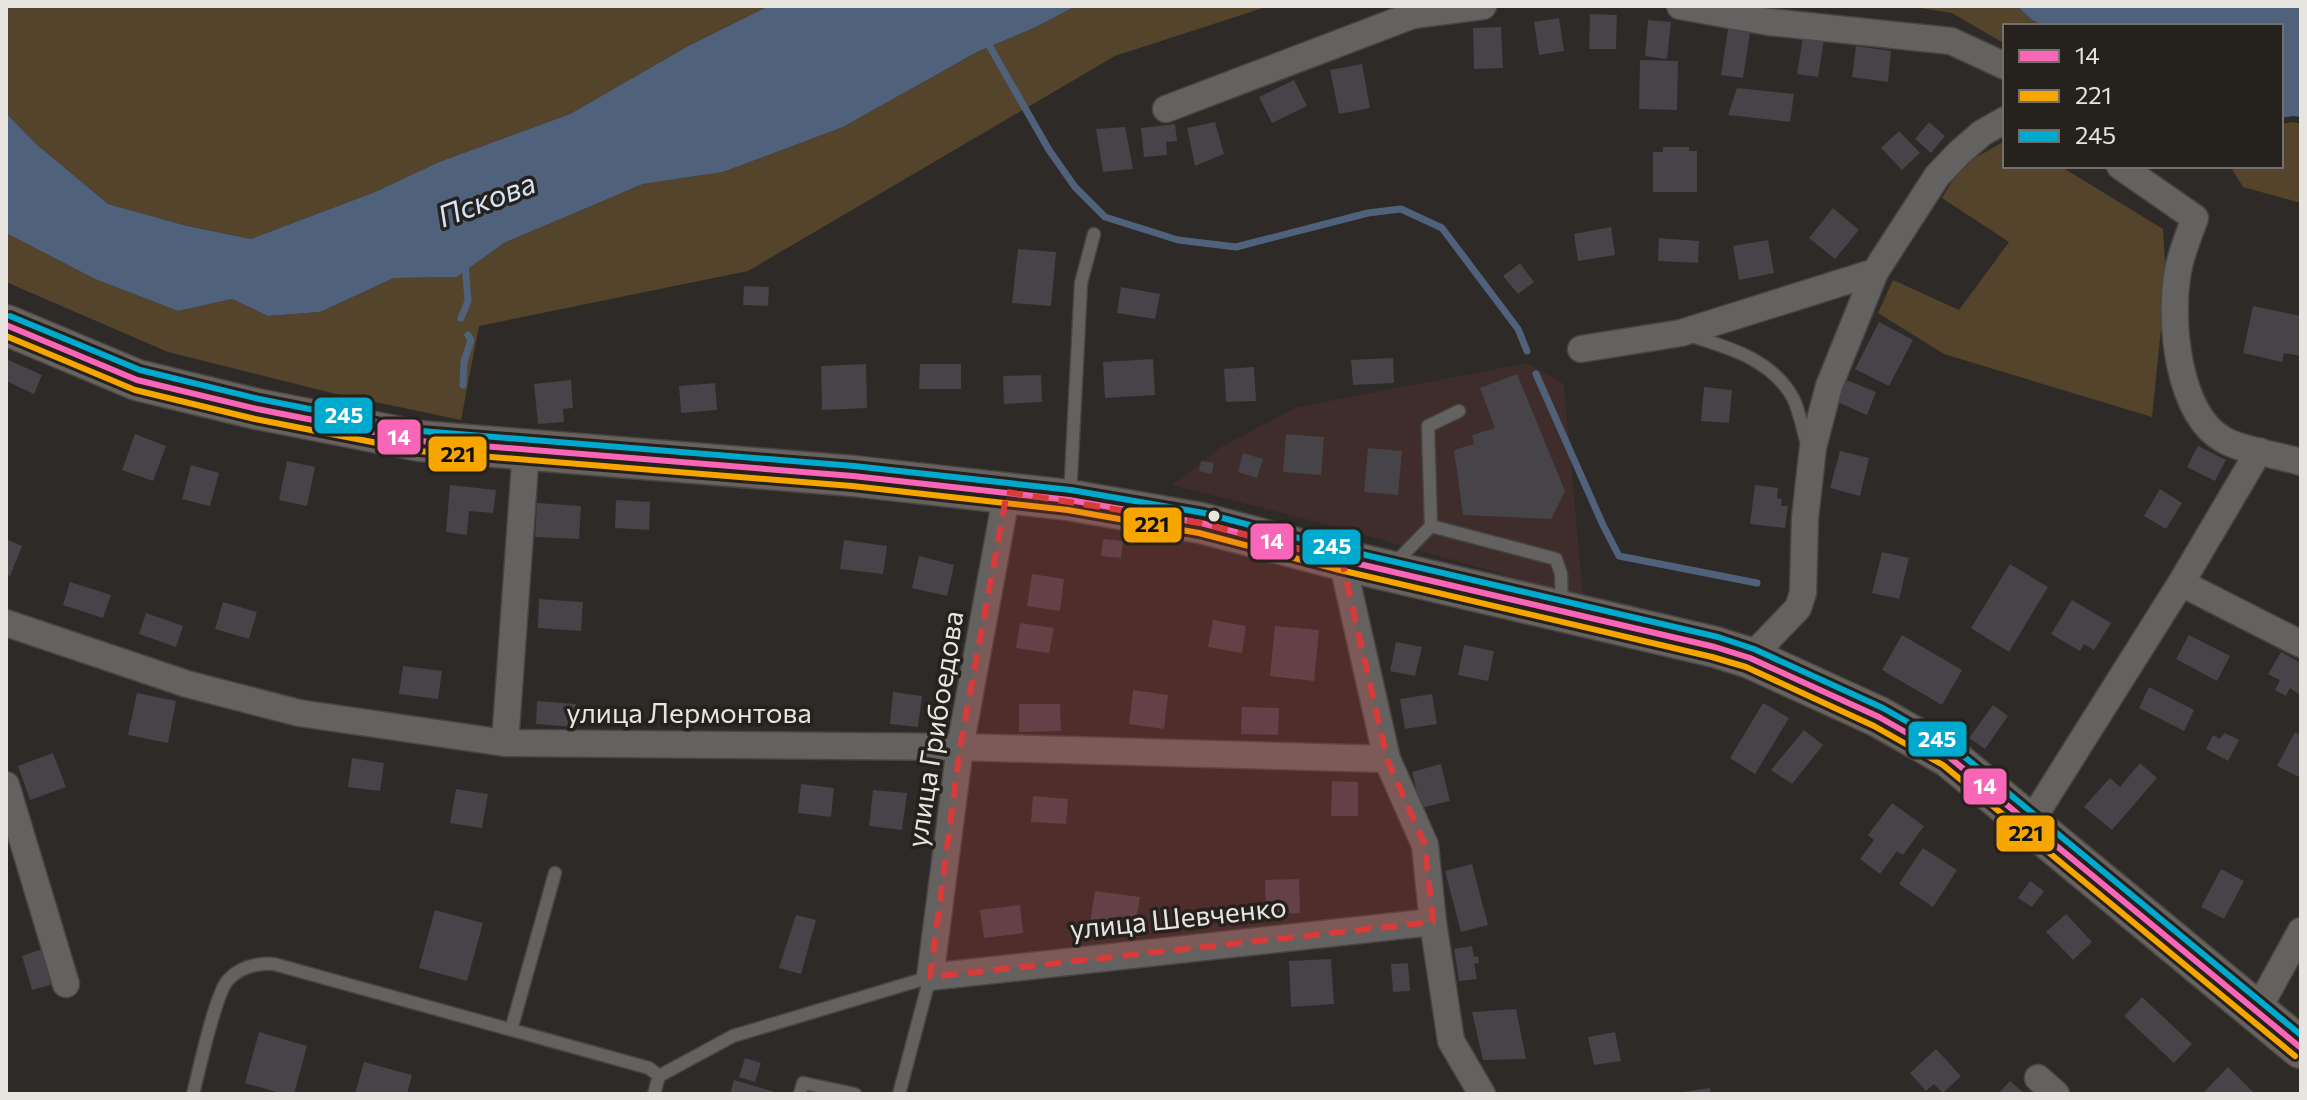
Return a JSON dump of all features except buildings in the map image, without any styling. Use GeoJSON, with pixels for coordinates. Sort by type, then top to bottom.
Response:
{"type":"FeatureCollection","features":[{"type":"Feature","properties":{"kind":"main road"},"geometry":{"type":"LineString","coordinates":[[6,325],[137,380],[420,441],[853,476],[1069,500],[1201,523],[1750,658],[1879,717],[1949,757],[2301,1048]]}},
{"type":"Feature","properties":{"kind":"street"},"geometry":{"type":"LineString","coordinates":[[1166,109],[1413,15],[1483,6]]}},
{"type":"Feature","properties":{"kind":"street"},"geometry":{"type":"LineString","coordinates":[[1680,6],[1769,22],[1951,41],[2003,65]]}},
{"type":"Feature","properties":{"kind":"street"},"geometry":{"type":"LineString","coordinates":[[1750,658],[1798,608],[1803,593],[1805,518],[1811,458],[1829,386],[1875,272],[1937,176],[1982,133],[2003,121]]}},
{"type":"Feature","properties":{"kind":"street"},"geometry":{"type":"LineString","coordinates":[[2123,168],[2195,218],[2177,271],[2176,337],[2190,403],[2206,425],[2224,441],[2301,462]]}},
{"type":"Feature","properties":{"kind":"street"},"geometry":{"type":"LineString","coordinates":[[1581,349],[1681,333],[1875,272]]}},
{"type":"Feature","properties":{"kind":"street"},"geometry":{"type":"LineString","coordinates":[[505,743],[526,450]]}},
{"type":"Feature","properties":{"kind":"street"},"geometry":{"type":"LineString","coordinates":[[2030,823],[2181,583],[2259,451]]}},
{"type":"Feature","properties":{"kind":"street","name":"улица Грибоедова"},"geometry":{"type":"LineString","coordinates":[[930,977],[960,747],[1007,492]]}},
{"type":"Feature","properties":{"kind":"street"},"geometry":{"type":"LineString","coordinates":[[1342,560],[1387,759],[1425,845],[1451,1041],[1482,1094]]}},
{"type":"Feature","properties":{"kind":"street"},"geometry":{"type":"LineString","coordinates":[[2181,583],[2301,644]]}},
{"type":"Feature","properties":{"kind":"street","name":"улица Лермонтова"},"geometry":{"type":"LineString","coordinates":[[6,623],[187,684],[299,713],[505,743],[960,747],[1387,759]]}},
{"type":"Feature","properties":{"kind":"street"},"geometry":{"type":"LineString","coordinates":[[6,785],[66,984]]}},
{"type":"Feature","properties":{"kind":"street","name":"улица Шевченко"},"geometry":{"type":"LineString","coordinates":[[930,977],[1433,922]]}},
{"type":"Feature","properties":{"kind":"street"},"geometry":{"type":"LineString","coordinates":[[2257,1011],[2301,931]]}},
{"type":"Feature","properties":{"kind":"lane"},"geometry":{"type":"LineString","coordinates":[[1069,500],[1081,283],[1094,234]]}},
{"type":"Feature","properties":{"kind":"lane"},"geometry":{"type":"LineString","coordinates":[[1681,333],[1727,347],[1769,368],[1793,398],[1811,458]]}},
{"type":"Feature","properties":{"kind":"lane"},"geometry":{"type":"LineString","coordinates":[[1388,570],[1431,526],[1428,426],[1459,411]]}},
{"type":"Feature","properties":{"kind":"lane"},"geometry":{"type":"LineString","coordinates":[[1431,526],[1556,559],[1561,574],[1562,611]]}},
{"type":"Feature","properties":{"kind":"lane"},"geometry":{"type":"LineString","coordinates":[[511,1030],[555,873]]}},
{"type":"Feature","properties":{"kind":"lane"},"geometry":{"type":"LineString","coordinates":[[193,1094],[222,988],[234,974],[252,965],[274,964],[649,1068],[659,1076]]}},
{"type":"Feature","properties":{"kind":"lane"},"geometry":{"type":"LineString","coordinates":[[654,1094],[659,1076],[733,1036],[930,977]]}},
{"type":"Feature","properties":{"kind":"lane"},"geometry":{"type":"LineString","coordinates":[[899,1094],[930,977]]}},
{"type":"Feature","properties":{"kind":"lane"},"geometry":{"type":"LineString","coordinates":[[800,1094],[803,1083],[855,1094]]}},
{"type":"Feature","properties":{"kind":"highlighted area"},"geometry":{"type":"Polygon","coordinates":[[[1007,492],[1201,523],[1342,560],[1387,759],[1425,845],[1433,922],[930,977],[960,747],[1007,492]]]}},
{"type":"Feature","properties":{"kind":"shaded area"},"geometry":{"type":"Polygon","coordinates":[[[6,6],[769,6],[690,45],[570,114],[439,162],[375,192],[251,239],[187,226],[108,204],[35,143],[6,113],[6,6]]]}},
{"type":"Feature","properties":{"kind":"shaded area"},"geometry":{"type":"Polygon","coordinates":[[[1076,6],[1269,6],[1115,56],[748,271],[479,326],[461,420],[332,393],[168,352],[6,282],[6,233],[95,279],[178,311],[232,299],[268,316],[320,312],[394,278],[457,277],[504,243],[643,184],[723,172],[843,127],[977,52],[1076,6]]]}},
{"type":"Feature","properties":{"kind":"shaded area"},"geometry":{"type":"Polygon","coordinates":[[[1908,6],[2017,6],[2040,24],[2003,24],[2003,43],[1952,13],[1908,6]]]}},
{"type":"Feature","properties":{"kind":"shaded area"},"geometry":{"type":"Polygon","coordinates":[[[2283,124],[2301,124],[2301,203],[2243,187],[2231,168],[2283,168],[2283,124]]]}},
{"type":"Feature","properties":{"kind":"shaded area"},"geometry":{"type":"Polygon","coordinates":[[[2003,142],[2003,168],[2063,168],[2163,229],[2166,280],[2152,417],[1944,354],[1878,313],[1893,280],[1959,310],[2009,242],[1942,198],[1961,166],[2003,142]]]}},
{"type":"Feature","properties":{"kind":"shaded area"},"geometry":{"type":"Polygon","coordinates":[[[1527,363],[1564,384],[1583,597],[1329,525],[1172,485],[1221,447],[1297,407],[1527,363]]]}},
{"type":"Feature","properties":{"kind":"water","name":"Пскова"},"geometry":{"type":"Polygon","coordinates":[[[769,6],[1076,6],[977,52],[843,127],[723,172],[643,184],[504,243],[457,277],[394,278],[320,312],[268,316],[232,299],[178,311],[95,279],[6,233],[6,113],[35,143],[108,204],[187,226],[251,239],[375,192],[439,162],[570,114],[690,45],[769,6]]]}},
{"type":"Feature","properties":{"kind":"water"},"geometry":{"type":"Polygon","coordinates":[[[2017,6],[2301,6],[2301,117],[2283,118],[2283,24],[2040,24],[2017,6]]]}},
{"type":"Feature","properties":{"kind":"waterway"},"geometry":{"type":"LineString","coordinates":[[986,40],[1049,150],[1075,187],[1105,217],[1178,240],[1236,247],[1368,213],[1401,209],[1442,228],[1518,329],[1527,351]]}},
{"type":"Feature","properties":{"kind":"waterway"},"geometry":{"type":"LineString","coordinates":[[461,318],[468,301],[465,263]]}},
{"type":"Feature","properties":{"kind":"waterway"},"geometry":{"type":"LineString","coordinates":[[463,385],[464,362],[471,340],[468,335]]}},
{"type":"Feature","properties":{"kind":"waterway"},"geometry":{"type":"LineString","coordinates":[[1536,374],[1619,556],[1757,583]]}},
{"type":"Feature","properties":{"kind":"transit line","name":"245"},"geometry":{"type":"LineString","coordinates":[[10,316],[140,370],[259,399],[421,431],[854,466],[1071,490],[1204,513],[1344,550],[1718,637],[1754,649],[1883,708],[1955,749],[2301,1035]]}},
{"type":"Feature","properties":{"kind":"transit line","name":"14"},"geometry":{"type":"LineString","coordinates":[[6,325],[137,380],[257,409],[420,441],[853,476],[1069,500],[1201,523],[1750,658],[1879,717],[1949,757],[2301,1048]]}},
{"type":"Feature","properties":{"kind":"transit line","name":"221"},"geometry":{"type":"LineString","coordinates":[[6,336],[135,390],[255,419],[418,451],[852,486],[1068,510],[1199,533],[1746,667],[1874,726],[1943,765],[2295,1056]]}}]}
